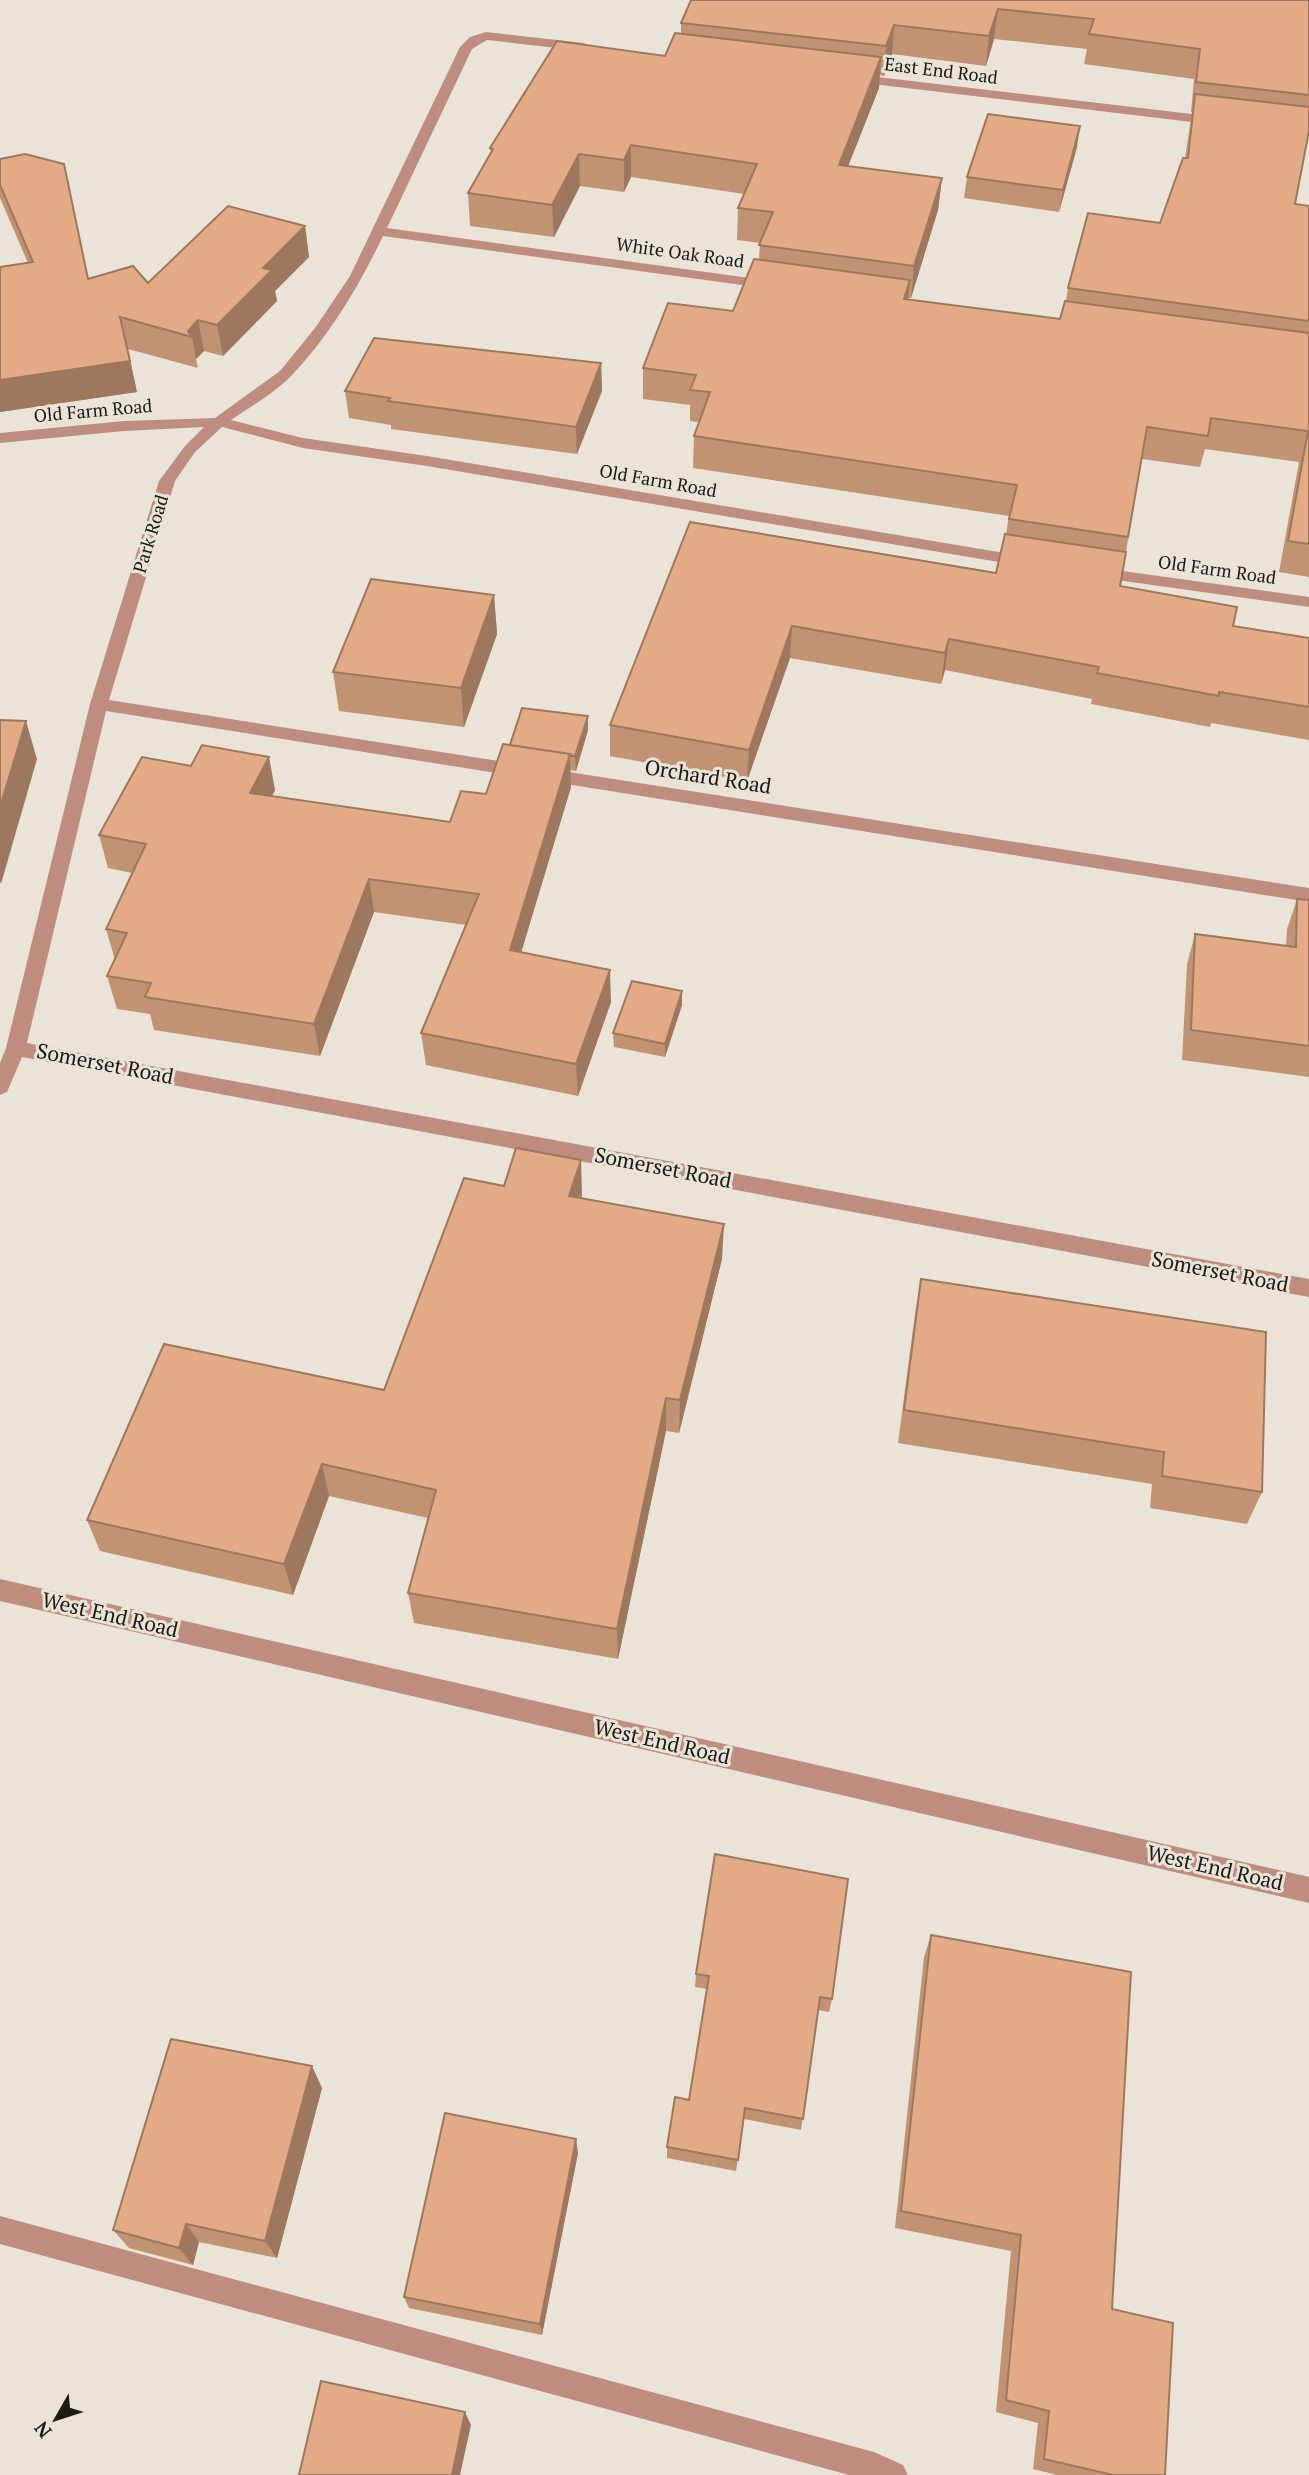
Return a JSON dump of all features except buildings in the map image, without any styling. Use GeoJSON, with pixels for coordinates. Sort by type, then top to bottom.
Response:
{"type":"FeatureCollection","features":[{"type":"Feature","properties":{"kind":"street","name":"Park Road"},"geometry":{"type":"LineString","coordinates":[[0,1087],[16,1048],[99,704],[167,481],[190,449],[219,422],[285,374],[321,331],[357,276],[466,47],[486,36],[596,49]]}},
{"type":"Feature","properties":{"kind":"street","name":"East End Road"},"geometry":{"type":"LineString","coordinates":[[843,77],[1227,122]]}},
{"type":"Feature","properties":{"kind":"street","name":"White Oak Road"},"geometry":{"type":"LineString","coordinates":[[378,231],[789,288]]}},
{"type":"Feature","properties":{"kind":"street","name":"Old Farm Road"},"geometry":{"type":"LineString","coordinates":[[0,438],[124,426],[219,422],[303,443],[428,461],[1045,565]]}},
{"type":"Feature","properties":{"kind":"street","name":"Old Farm Road"},"geometry":{"type":"LineString","coordinates":[[1071,569],[1309,602]]}},
{"type":"Feature","properties":{"kind":"street","name":"Orchard Road"},"geometry":{"type":"LineString","coordinates":[[99,704],[1309,895]]}},
{"type":"Feature","properties":{"kind":"street","name":"Somerset Road"},"geometry":{"type":"LineString","coordinates":[[16,1048],[1309,1288]]}},
{"type":"Feature","properties":{"kind":"street","name":"West End Road"},"geometry":{"type":"LineString","coordinates":[[8,1592],[1309,1890]]}},
{"type":"Feature","properties":{"kind":"street"},"geometry":{"type":"LineString","coordinates":[[0,2230],[274,2302],[874,2467],[893,2475]]}}]}
